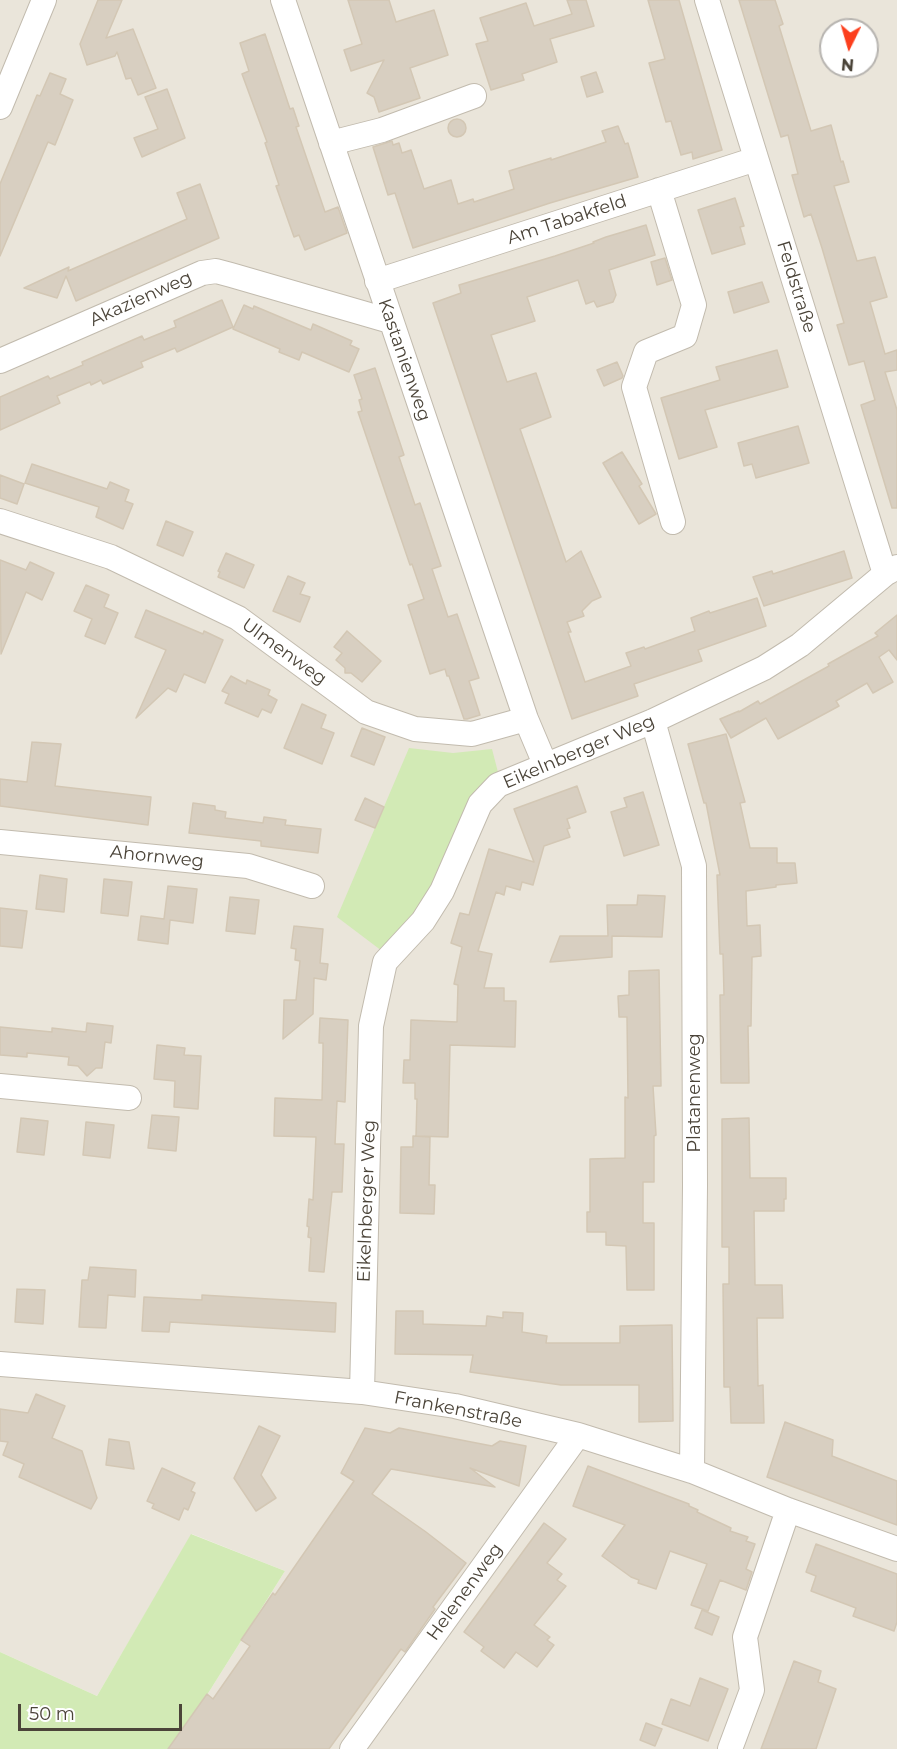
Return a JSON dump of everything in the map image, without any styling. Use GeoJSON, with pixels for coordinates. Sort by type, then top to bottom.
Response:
{"type":"FeatureCollection","features":[{"type":"Feature","properties":{"kind":"street"},"geometry":{"type":"LineString","coordinates":[[0,107],[44,0]]}},
{"type":"Feature","properties":{"kind":"street","name":"Kastanienweg"},"geometry":{"type":"LineString","coordinates":[[283,0],[526,719]]}},
{"type":"Feature","properties":{"kind":"street","name":"Feldstraße"},"geometry":{"type":"LineString","coordinates":[[707,0],[756,159],[891,570]]}},
{"type":"Feature","properties":{"kind":"street"},"geometry":{"type":"LineString","coordinates":[[331,143],[382,130],[474,96]]}},
{"type":"Feature","properties":{"kind":"street","name":"Am Tabakfeld"},"geometry":{"type":"LineString","coordinates":[[377,281],[756,159]]}},
{"type":"Feature","properties":{"kind":"street"},"geometry":{"type":"LineString","coordinates":[[658,190],[694,305],[685,336],[646,352],[634,387],[673,522]]}},
{"type":"Feature","properties":{"kind":"street","name":"Akazienweg"},"geometry":{"type":"LineString","coordinates":[[0,361],[191,277],[209,272],[231,275],[390,321]]}},
{"type":"Feature","properties":{"kind":"street","name":"Ulmenweg"},"geometry":{"type":"LineString","coordinates":[[0,521],[111,557],[238,618],[366,712],[415,729],[472,734],[526,719]]}},
{"type":"Feature","properties":{"kind":"street","name":"Eikelnberger Weg"},"geometry":{"type":"LineString","coordinates":[[362,1392],[371,1026],[385,962],[423,921],[442,891],[480,804],[498,784],[653,721],[773,662],[800,645],[891,570]]}},
{"type":"Feature","properties":{"kind":"street"},"geometry":{"type":"LineString","coordinates":[[526,719],[544,764]]}},
{"type":"Feature","properties":{"kind":"street","name":"Platanenweg"},"geometry":{"type":"LineString","coordinates":[[653,721],[694,866],[695,1186],[692,1471]]}},
{"type":"Feature","properties":{"kind":"street","name":"Ahornweg"},"geometry":{"type":"LineString","coordinates":[[0,842],[248,866],[312,886]]}},
{"type":"Feature","properties":{"kind":"street"},"geometry":{"type":"LineString","coordinates":[[0,1086],[129,1098]]}},
{"type":"Feature","properties":{"kind":"street","name":"Frankenstraße"},"geometry":{"type":"LineString","coordinates":[[0,1364],[362,1392],[454,1406],[578,1435],[692,1471],[788,1510],[897,1549]]}},
{"type":"Feature","properties":{"kind":"street","name":"Helenenweg"},"geometry":{"type":"LineString","coordinates":[[352,1749],[578,1435]]}},
{"type":"Feature","properties":{"kind":"street"},"geometry":{"type":"LineString","coordinates":[[730,1749],[752,1690],[745,1637],[788,1510]]}},
{"type":"Feature","properties":{"kind":"shaded area"},"geometry":{"type":"Polygon","coordinates":[[[0,0],[897,0],[897,1749],[173,1749],[285,1571],[192,1534],[97,1696],[0,1652],[0,0]]]}},
{"type":"Feature","properties":{"kind":"green space"},"geometry":{"type":"Polygon","coordinates":[[[409,748],[453,753],[492,749],[500,780],[424,905],[382,951],[337,917],[409,748]]]}},
{"type":"Feature","properties":{"kind":"green space"},"geometry":{"type":"Polygon","coordinates":[[[191,1534],[285,1571],[173,1749],[0,1749],[0,1652],[97,1696],[191,1534]]]}},
{"type":"Feature","properties":{"kind":"building"},"geometry":{"type":"Polygon","coordinates":[[[98,0],[122,0],[106,38],[133,29],[156,88],[138,95],[131,78],[126,79],[117,52],[115,56],[87,65],[80,44],[98,0]]]}},
{"type":"Feature","properties":{"kind":"building"},"geometry":{"type":"Polygon","coordinates":[[[348,0],[389,0],[396,22],[434,10],[448,55],[410,68],[420,98],[379,112],[374,97],[367,93],[384,60],[351,71],[344,50],[362,44],[348,0]]]}},
{"type":"Feature","properties":{"kind":"building"},"geometry":{"type":"Polygon","coordinates":[[[567,0],[586,0],[594,26],[550,39],[557,62],[522,74],[524,80],[491,90],[476,44],[488,41],[480,18],[526,3],[534,26],[572,14],[567,0]]]}},
{"type":"Feature","properties":{"kind":"building"},"geometry":{"type":"Polygon","coordinates":[[[648,0],[679,0],[722,150],[693,159],[692,152],[681,155],[671,121],[666,122],[649,63],[665,59],[648,0]]]}},
{"type":"Feature","properties":{"kind":"building"},"geometry":{"type":"Polygon","coordinates":[[[739,0],[775,0],[783,24],[779,26],[811,131],[831,125],[841,162],[843,161],[849,182],[834,186],[857,261],[875,257],[887,297],[870,302],[885,354],[897,350],[897,370],[885,372],[897,410],[897,508],[892,508],[861,405],[875,400],[864,361],[849,365],[837,325],[844,323],[822,248],[811,214],[804,217],[792,175],[798,174],[788,135],[781,137],[739,0]]]}},
{"type":"Feature","properties":{"kind":"building"},"geometry":{"type":"Polygon","coordinates":[[[265,34],[290,109],[293,108],[299,126],[296,127],[325,212],[338,207],[347,233],[305,250],[299,235],[294,237],[276,186],[279,185],[265,143],[267,142],[242,74],[249,71],[240,43],[265,34]]]}},
{"type":"Feature","properties":{"kind":"building"},"geometry":{"type":"Polygon","coordinates":[[[596,72],[603,92],[587,97],[581,77],[596,72]]]}},
{"type":"Feature","properties":{"kind":"building"},"geometry":{"type":"Polygon","coordinates":[[[50,73],[66,79],[60,94],[73,100],[55,145],[48,142],[0,256],[0,184],[37,95],[40,96],[50,73]]]}},
{"type":"Feature","properties":{"kind":"building"},"geometry":{"type":"Polygon","coordinates":[[[167,89],[185,138],[142,157],[134,138],[158,129],[145,97],[167,89]]]}},
{"type":"Feature","properties":{"kind":"building"},"geometry":{"type":"Polygon","coordinates":[[[457,119],[463,122],[466,128],[463,134],[457,137],[451,134],[448,128],[451,122],[457,119]]]}},
{"type":"Feature","properties":{"kind":"building"},"geometry":{"type":"Polygon","coordinates":[[[618,126],[625,144],[628,143],[638,177],[413,248],[395,193],[388,195],[373,147],[392,141],[393,145],[399,143],[402,153],[411,150],[424,189],[451,180],[458,204],[473,199],[474,202],[514,189],[509,171],[606,142],[602,131],[618,126]]]}},
{"type":"Feature","properties":{"kind":"building"},"geometry":{"type":"Polygon","coordinates":[[[200,184],[219,238],[76,301],[66,276],[57,298],[24,288],[187,219],[177,193],[200,184]]]}},
{"type":"Feature","properties":{"kind":"building"},"geometry":{"type":"Polygon","coordinates":[[[735,198],[744,226],[740,227],[745,244],[712,254],[698,210],[735,198]]]}},
{"type":"Feature","properties":{"kind":"building"},"geometry":{"type":"Polygon","coordinates":[[[646,225],[655,255],[609,270],[616,295],[613,302],[597,307],[594,301],[586,304],[578,280],[527,297],[535,321],[491,335],[507,382],[536,373],[551,417],[520,429],[566,562],[581,551],[601,597],[592,601],[582,611],[584,616],[567,622],[571,632],[568,632],[585,682],[631,666],[626,653],[644,647],[645,649],[695,631],[691,618],[709,611],[710,613],[757,598],[766,626],[698,650],[702,661],[634,684],[638,696],[572,719],[433,303],[461,293],[459,285],[646,225]]]}},
{"type":"Feature","properties":{"kind":"building"},"geometry":{"type":"Polygon","coordinates":[[[665,258],[672,280],[657,285],[651,262],[665,258]]]}},
{"type":"Feature","properties":{"kind":"building"},"geometry":{"type":"Polygon","coordinates":[[[762,282],[769,302],[734,313],[728,292],[762,282]]]}},
{"type":"Feature","properties":{"kind":"building"},"geometry":{"type":"Polygon","coordinates":[[[222,300],[233,327],[177,352],[175,348],[141,362],[143,367],[103,384],[101,380],[91,385],[90,382],[57,396],[60,403],[0,430],[0,397],[48,376],[50,379],[83,365],[82,362],[142,336],[144,340],[176,327],[174,321],[222,300]]]}},
{"type":"Feature","properties":{"kind":"building"},"geometry":{"type":"Polygon","coordinates":[[[244,305],[253,309],[254,306],[311,330],[313,324],[352,341],[350,345],[359,349],[349,372],[302,352],[299,360],[279,352],[280,349],[233,329],[244,305]]]}},
{"type":"Feature","properties":{"kind":"building"},"geometry":{"type":"Polygon","coordinates":[[[777,350],[788,387],[705,410],[717,447],[679,459],[661,398],[720,380],[716,367],[777,350]]]}},
{"type":"Feature","properties":{"kind":"building"},"geometry":{"type":"Polygon","coordinates":[[[617,362],[622,378],[604,386],[597,370],[617,362]]]}},
{"type":"Feature","properties":{"kind":"building"},"geometry":{"type":"Polygon","coordinates":[[[375,368],[404,455],[399,457],[415,505],[420,503],[441,566],[432,569],[448,617],[457,614],[479,678],[469,681],[480,715],[467,719],[464,719],[445,669],[430,674],[408,605],[424,599],[412,564],[410,565],[358,412],[362,411],[359,400],[362,399],[354,375],[375,368]]]}},
{"type":"Feature","properties":{"kind":"building"},"geometry":{"type":"Polygon","coordinates":[[[798,426],[809,463],[756,478],[752,464],[744,466],[738,443],[798,426]]]}},
{"type":"Feature","properties":{"kind":"building"},"geometry":{"type":"Polygon","coordinates":[[[622,452],[642,484],[639,486],[656,514],[639,524],[603,463],[622,452]]]}},
{"type":"Feature","properties":{"kind":"building"},"geometry":{"type":"Polygon","coordinates":[[[32,464],[107,489],[110,482],[129,490],[125,501],[133,504],[123,529],[96,517],[99,507],[25,483],[32,464]]]}},
{"type":"Feature","properties":{"kind":"building"},"geometry":{"type":"Polygon","coordinates":[[[0,475],[24,484],[17,504],[0,498],[0,475]]]}},
{"type":"Feature","properties":{"kind":"building"},"geometry":{"type":"Polygon","coordinates":[[[166,521],[193,532],[183,556],[157,545],[166,521]]]}},
{"type":"Feature","properties":{"kind":"building"},"geometry":{"type":"Polygon","coordinates":[[[844,551],[852,578],[764,606],[753,577],[772,571],[773,574],[844,551]]]}},
{"type":"Feature","properties":{"kind":"building"},"geometry":{"type":"Polygon","coordinates":[[[226,553],[254,565],[244,588],[218,577],[220,572],[218,571],[226,553]]]}},
{"type":"Feature","properties":{"kind":"building"},"geometry":{"type":"Polygon","coordinates":[[[0,560],[26,570],[30,562],[54,573],[42,600],[26,592],[1,654],[0,560]]]}},
{"type":"Feature","properties":{"kind":"building"},"geometry":{"type":"Polygon","coordinates":[[[288,576],[305,583],[300,594],[310,597],[300,622],[273,611],[288,576]]]}},
{"type":"Feature","properties":{"kind":"building"},"geometry":{"type":"Polygon","coordinates":[[[86,585],[109,595],[104,607],[118,613],[105,644],[85,636],[92,619],[74,611],[86,585]]]}},
{"type":"Feature","properties":{"kind":"building"},"geometry":{"type":"Polygon","coordinates":[[[146,610],[223,640],[205,683],[184,674],[176,692],[168,688],[136,718],[166,650],[135,637],[146,610]]]}},
{"type":"Feature","properties":{"kind":"building"},"geometry":{"type":"Polygon","coordinates":[[[897,615],[897,660],[889,650],[879,657],[893,682],[873,693],[867,683],[836,701],[839,706],[778,739],[766,718],[731,738],[720,719],[739,712],[758,701],[760,704],[829,666],[828,664],[878,636],[875,633],[897,615]]]}},
{"type":"Feature","properties":{"kind":"building"},"geometry":{"type":"Polygon","coordinates":[[[347,631],[381,661],[362,682],[351,673],[345,673],[345,668],[336,660],[342,653],[334,647],[347,631]]]}},
{"type":"Feature","properties":{"kind":"building"},"geometry":{"type":"Polygon","coordinates":[[[231,676],[246,684],[247,680],[270,690],[268,695],[277,700],[271,713],[262,709],[258,717],[225,703],[229,694],[222,691],[231,676]]]}},
{"type":"Feature","properties":{"kind":"building"},"geometry":{"type":"Polygon","coordinates":[[[302,704],[326,715],[321,728],[334,733],[322,764],[284,748],[302,704]]]}},
{"type":"Feature","properties":{"kind":"building"},"geometry":{"type":"Polygon","coordinates":[[[362,728],[385,737],[374,765],[351,756],[362,728]]]}},
{"type":"Feature","properties":{"kind":"building"},"geometry":{"type":"Polygon","coordinates":[[[726,734],[745,802],[740,803],[750,848],[777,848],[777,863],[795,863],[797,883],[746,891],[747,926],[760,925],[761,956],[752,957],[751,1026],[748,1026],[749,1083],[721,1083],[720,995],[724,995],[717,875],[720,875],[706,803],[704,803],[688,744],[726,734]]]}},
{"type":"Feature","properties":{"kind":"building"},"geometry":{"type":"Polygon","coordinates":[[[32,742],[61,744],[55,786],[151,797],[148,825],[0,806],[0,779],[27,782],[32,742]]]}},
{"type":"Feature","properties":{"kind":"building"},"geometry":{"type":"Polygon","coordinates":[[[577,786],[586,812],[567,819],[570,837],[544,846],[533,885],[522,882],[520,890],[506,886],[504,895],[496,892],[478,951],[492,954],[484,988],[504,988],[504,1001],[516,1001],[515,1047],[450,1045],[448,1137],[416,1136],[415,1083],[403,1083],[404,1060],[410,1060],[411,1020],[457,1022],[458,985],[454,984],[462,947],[451,943],[460,913],[469,915],[489,849],[534,862],[514,809],[577,786]]]}},
{"type":"Feature","properties":{"kind":"building"},"geometry":{"type":"Polygon","coordinates":[[[643,792],[659,845],[624,856],[611,812],[627,807],[624,798],[643,792]]]}},
{"type":"Feature","properties":{"kind":"building"},"geometry":{"type":"Polygon","coordinates":[[[365,798],[384,807],[375,828],[355,820],[365,798]]]}},
{"type":"Feature","properties":{"kind":"building"},"geometry":{"type":"Polygon","coordinates":[[[193,803],[215,806],[215,810],[226,812],[225,818],[263,823],[264,817],[286,820],[285,825],[321,829],[318,853],[261,846],[261,841],[189,833],[193,803]]]}},
{"type":"Feature","properties":{"kind":"building"},"geometry":{"type":"Polygon","coordinates":[[[40,875],[67,879],[64,912],[36,909],[40,875]]]}},
{"type":"Feature","properties":{"kind":"building"},"geometry":{"type":"Polygon","coordinates":[[[104,879],[132,882],[128,916],[101,913],[104,879]]]}},
{"type":"Feature","properties":{"kind":"building"},"geometry":{"type":"Polygon","coordinates":[[[168,886],[197,889],[193,923],[170,920],[168,944],[138,940],[141,916],[164,919],[168,886]]]}},
{"type":"Feature","properties":{"kind":"building"},"geometry":{"type":"Polygon","coordinates":[[[638,895],[665,896],[662,937],[612,936],[612,957],[550,962],[560,936],[608,936],[607,905],[637,905],[638,895]]]}},
{"type":"Feature","properties":{"kind":"building"},"geometry":{"type":"Polygon","coordinates":[[[230,897],[259,900],[255,934],[226,931],[230,897]]]}},
{"type":"Feature","properties":{"kind":"building"},"geometry":{"type":"Polygon","coordinates":[[[0,908],[27,911],[22,948],[0,946],[0,908]]]}},
{"type":"Feature","properties":{"kind":"building"},"geometry":{"type":"Polygon","coordinates":[[[294,926],[323,929],[320,963],[328,964],[326,980],[314,978],[313,1014],[283,1039],[284,1000],[296,1000],[300,961],[295,960],[296,949],[291,948],[294,926]]]}},
{"type":"Feature","properties":{"kind":"building"},"geometry":{"type":"Polygon","coordinates":[[[659,970],[661,1086],[653,1086],[656,1135],[654,1136],[654,1182],[643,1182],[643,1223],[654,1223],[654,1290],[627,1290],[626,1246],[606,1245],[606,1232],[587,1232],[587,1212],[590,1212],[590,1159],[625,1158],[625,1097],[628,1098],[627,1017],[619,1017],[618,996],[629,995],[629,971],[659,970]]]}},
{"type":"Feature","properties":{"kind":"building"},"geometry":{"type":"Polygon","coordinates":[[[320,1018],[348,1020],[345,1102],[337,1101],[335,1144],[344,1144],[342,1192],[332,1192],[324,1272],[309,1271],[311,1238],[308,1237],[309,1227],[307,1226],[309,1199],[313,1200],[316,1137],[274,1136],[275,1098],[322,1100],[323,1043],[319,1043],[320,1018]]]}},
{"type":"Feature","properties":{"kind":"building"},"geometry":{"type":"Polygon","coordinates":[[[87,1023],[113,1026],[111,1043],[105,1042],[102,1068],[96,1068],[87,1076],[78,1066],[68,1065],[69,1057],[27,1053],[27,1057],[0,1055],[0,1027],[52,1032],[52,1028],[86,1032],[87,1023]]]}},
{"type":"Feature","properties":{"kind":"building"},"geometry":{"type":"Polygon","coordinates":[[[157,1045],[185,1048],[184,1055],[201,1056],[198,1109],[174,1107],[175,1081],[154,1079],[157,1045]]]}},
{"type":"Feature","properties":{"kind":"building"},"geometry":{"type":"Polygon","coordinates":[[[152,1115],[179,1117],[176,1151],[148,1148],[152,1115]]]}},
{"type":"Feature","properties":{"kind":"building"},"geometry":{"type":"Polygon","coordinates":[[[21,1118],[48,1121],[44,1155],[17,1152],[21,1118]]]}},
{"type":"Feature","properties":{"kind":"building"},"geometry":{"type":"Polygon","coordinates":[[[749,1118],[750,1178],[786,1178],[784,1211],[754,1211],[755,1285],[782,1285],[783,1318],[757,1318],[758,1386],[763,1385],[764,1423],[731,1423],[730,1387],[724,1387],[723,1284],[729,1284],[729,1247],[722,1247],[722,1119],[749,1118]]]}},
{"type":"Feature","properties":{"kind":"building"},"geometry":{"type":"Polygon","coordinates":[[[86,1122],[114,1125],[110,1158],[83,1155],[86,1122]]]}},
{"type":"Feature","properties":{"kind":"building"},"geometry":{"type":"Polygon","coordinates":[[[413,1136],[430,1137],[429,1185],[435,1185],[434,1214],[400,1213],[401,1147],[413,1147],[413,1136]]]}},
{"type":"Feature","properties":{"kind":"building"},"geometry":{"type":"Polygon","coordinates":[[[90,1267],[136,1270],[135,1297],[108,1295],[106,1328],[79,1327],[82,1280],[88,1280],[90,1267]]]}},
{"type":"Feature","properties":{"kind":"building"},"geometry":{"type":"Polygon","coordinates":[[[17,1289],[45,1290],[43,1324],[15,1322],[17,1289]]]}},
{"type":"Feature","properties":{"kind":"building"},"geometry":{"type":"Polygon","coordinates":[[[202,1295],[336,1303],[335,1332],[170,1322],[169,1332],[142,1331],[144,1297],[202,1300],[202,1295]]]}},
{"type":"Feature","properties":{"kind":"building"},"geometry":{"type":"Polygon","coordinates":[[[396,1311],[423,1311],[423,1324],[486,1326],[487,1316],[503,1318],[503,1312],[523,1313],[522,1332],[547,1336],[546,1343],[620,1343],[620,1326],[672,1325],[673,1421],[639,1422],[639,1385],[561,1385],[470,1372],[473,1355],[395,1354],[396,1311]]]}},
{"type":"Feature","properties":{"kind":"building"},"geometry":{"type":"Polygon","coordinates":[[[36,1394],[65,1406],[52,1438],[82,1451],[97,1498],[91,1509],[19,1477],[24,1464],[3,1455],[8,1442],[0,1441],[0,1409],[28,1413],[36,1394]]]}},
{"type":"Feature","properties":{"kind":"building"},"geometry":{"type":"Polygon","coordinates":[[[785,1422],[833,1440],[832,1456],[897,1481],[897,1525],[767,1477],[785,1422]]]}},
{"type":"Feature","properties":{"kind":"building"},"geometry":{"type":"Polygon","coordinates":[[[259,1426],[280,1436],[261,1475],[276,1498],[256,1511],[234,1478],[259,1426]]]}},
{"type":"Feature","properties":{"kind":"building"},"geometry":{"type":"Polygon","coordinates":[[[365,1428],[390,1433],[399,1428],[492,1446],[500,1441],[526,1446],[519,1486],[470,1468],[495,1487],[391,1469],[372,1494],[466,1563],[433,1607],[435,1609],[405,1652],[401,1649],[329,1749],[168,1749],[207,1694],[213,1699],[250,1646],[241,1640],[354,1481],[341,1473],[365,1428]]]}},
{"type":"Feature","properties":{"kind":"building"},"geometry":{"type":"Polygon","coordinates":[[[109,1439],[129,1442],[134,1469],[106,1465],[109,1439]]]}},
{"type":"Feature","properties":{"kind":"building"},"geometry":{"type":"Polygon","coordinates":[[[588,1466],[689,1504],[698,1510],[697,1512],[731,1528],[730,1531],[748,1537],[746,1541],[755,1544],[746,1569],[752,1572],[746,1590],[720,1580],[708,1611],[691,1605],[707,1564],[670,1551],[656,1589],[638,1583],[639,1580],[631,1577],[602,1556],[625,1525],[573,1506],[588,1466]]]}},
{"type":"Feature","properties":{"kind":"building"},"geometry":{"type":"Polygon","coordinates":[[[162,1468],[195,1483],[191,1491],[195,1493],[188,1510],[184,1508],[179,1520],[152,1508],[154,1504],[147,1501],[162,1468]]]}},
{"type":"Feature","properties":{"kind":"building"},"geometry":{"type":"Polygon","coordinates":[[[544,1523],[566,1539],[547,1563],[562,1574],[557,1580],[566,1586],[534,1625],[550,1637],[547,1640],[554,1645],[537,1667],[516,1652],[504,1668],[481,1651],[484,1647],[464,1632],[544,1523]]]}},
{"type":"Feature","properties":{"kind":"building"},"geometry":{"type":"Polygon","coordinates":[[[816,1544],[897,1574],[897,1622],[894,1631],[853,1616],[856,1608],[811,1591],[816,1576],[806,1572],[816,1544]]]}},
{"type":"Feature","properties":{"kind":"building"},"geometry":{"type":"Polygon","coordinates":[[[702,1610],[719,1617],[712,1635],[695,1628],[702,1610]]]}},
{"type":"Feature","properties":{"kind":"building"},"geometry":{"type":"Polygon","coordinates":[[[794,1661],[821,1671],[818,1682],[836,1689],[816,1749],[761,1749],[794,1661]]]}},
{"type":"Feature","properties":{"kind":"building"},"geometry":{"type":"Polygon","coordinates":[[[700,1678],[728,1689],[708,1741],[662,1724],[671,1699],[690,1706],[700,1678]]]}},
{"type":"Feature","properties":{"kind":"building"},"geometry":{"type":"Polygon","coordinates":[[[646,1723],[662,1729],[655,1746],[640,1740],[646,1723]]]}}]}
